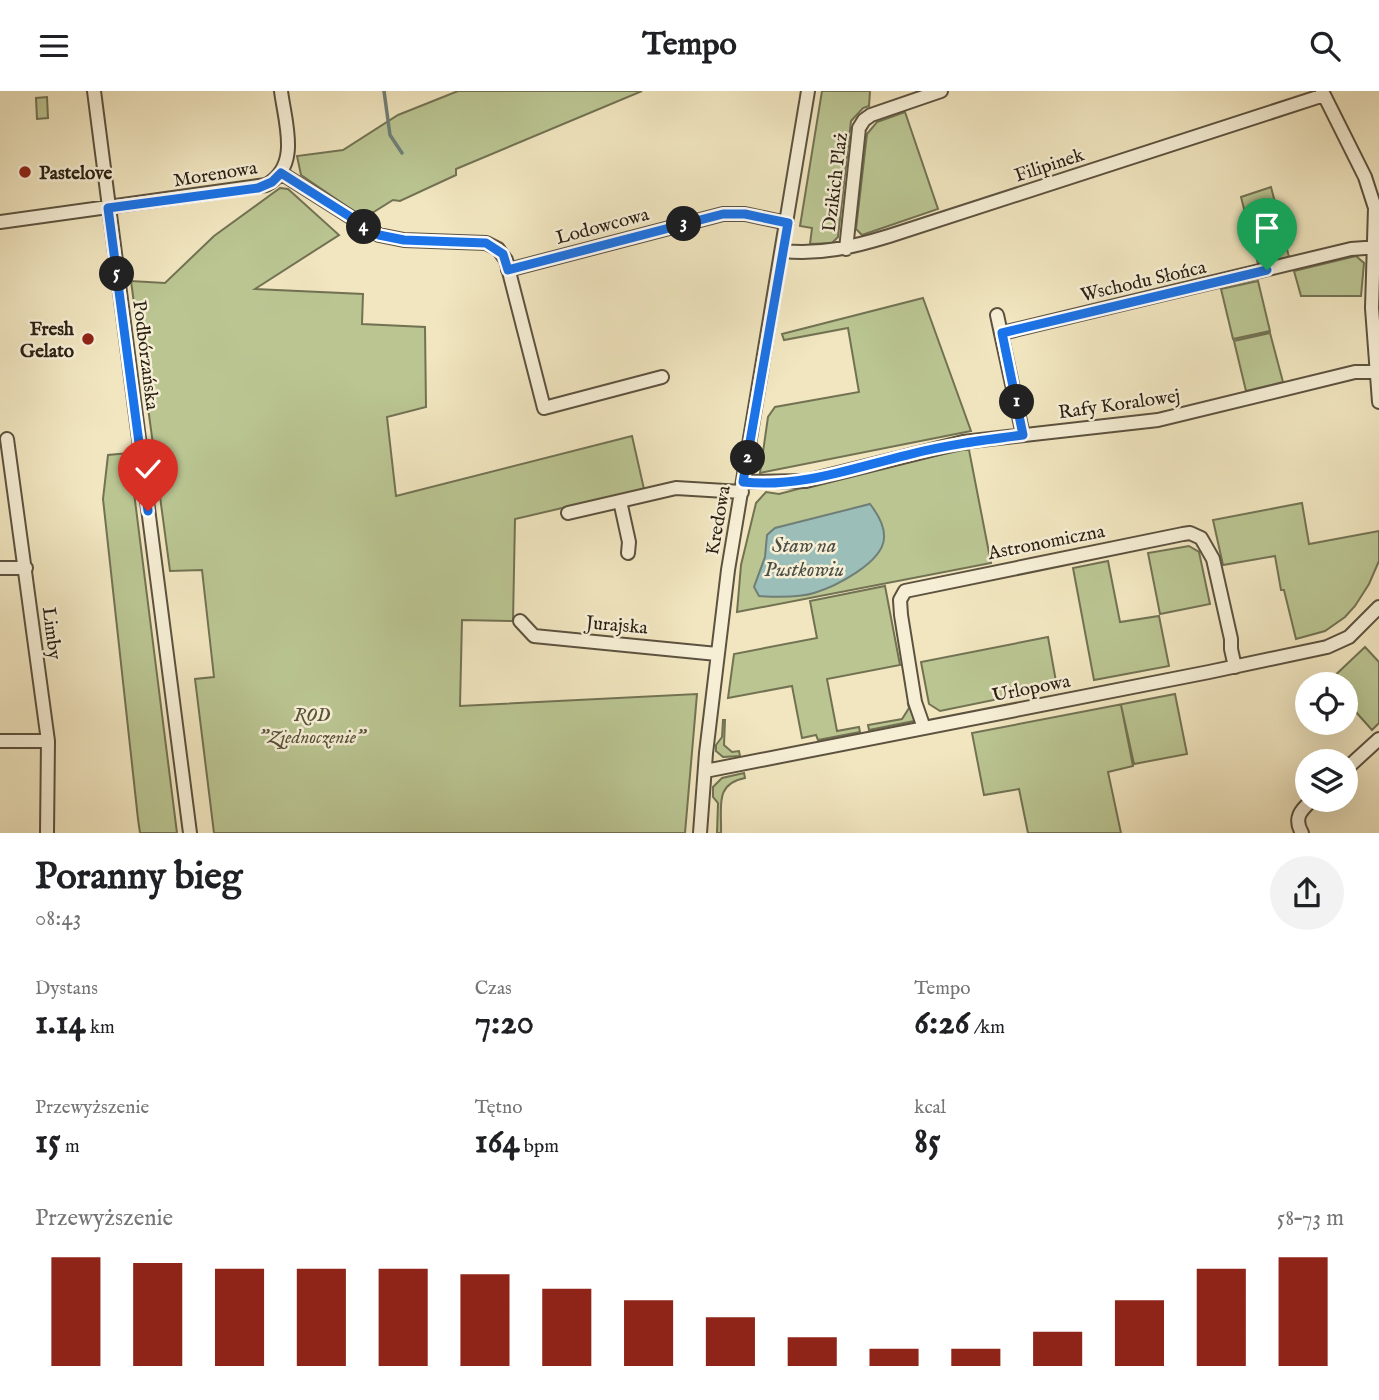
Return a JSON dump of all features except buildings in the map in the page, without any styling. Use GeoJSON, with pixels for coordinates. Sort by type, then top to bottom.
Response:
{"type":"FeatureCollection","features":[{"type":"Feature","properties":{"kind":"street","name":"Podbórzańska"},"geometry":{"type":"LineString","coordinates":[[94,91],[190,833]]}},
{"type":"Feature","properties":{"kind":"street","name":"Morenowa"},"geometry":{"type":"LineString","coordinates":[[0,222],[258,188],[272,182],[281,173],[289,147],[281,91]]}},
{"type":"Feature","properties":{"kind":"street","name":"Kredowa"},"geometry":{"type":"LineString","coordinates":[[700,833],[717,654],[808,91]]}},
{"type":"Feature","properties":{"kind":"street","name":"Dzikich Plaż"},"geometry":{"type":"LineString","coordinates":[[846,249],[859,128],[864,120],[872,115],[941,91]]}},
{"type":"Feature","properties":{"kind":"street"},"geometry":{"type":"LineString","coordinates":[[1323,93],[1371,192],[1375,208],[1377,247],[1373,297],[1375,372],[1379,402]]}},
{"type":"Feature","properties":{"kind":"street","name":"Filipinek"},"geometry":{"type":"LineString","coordinates":[[783,251],[799,253],[846,249],[1323,93]]}},
{"type":"Feature","properties":{"kind":"street"},"geometry":{"type":"LineString","coordinates":[[281,173],[379,235],[404,240],[486,243],[503,254],[544,408],[662,377]]}},
{"type":"Feature","properties":{"kind":"street","name":"Lodowcowa"},"geometry":{"type":"LineString","coordinates":[[508,270],[723,214],[745,214],[788,223]]}},
{"type":"Feature","properties":{"kind":"street","name":"Wschodu Słońca"},"geometry":{"type":"LineString","coordinates":[[1002,333],[1351,249],[1377,247]]}},
{"type":"Feature","properties":{"kind":"street"},"geometry":{"type":"LineString","coordinates":[[997,315],[1023,435]]}},
{"type":"Feature","properties":{"kind":"street","name":"Rafy Koralowej"},"geometry":{"type":"LineString","coordinates":[[742,487],[806,481],[963,442],[1158,420],[1355,372],[1375,372]]}},
{"type":"Feature","properties":{"kind":"street","name":"Limby"},"geometry":{"type":"LineString","coordinates":[[7,439],[48,741],[47,833]]}},
{"type":"Feature","properties":{"kind":"street"},"geometry":{"type":"LineString","coordinates":[[568,513],[676,488],[742,487]]}},
{"type":"Feature","properties":{"kind":"street"},"geometry":{"type":"LineString","coordinates":[[620,501],[629,541],[628,553]]}},
{"type":"Feature","properties":{"kind":"street","name":"Astronomiczna"},"geometry":{"type":"LineString","coordinates":[[924,728],[915,702],[901,615],[900,600],[905,591],[1110,548],[1190,533],[1201,538],[1213,559],[1235,667]]}},
{"type":"Feature","properties":{"kind":"street"},"geometry":{"type":"LineString","coordinates":[[0,568],[26,568]]}},
{"type":"Feature","properties":{"kind":"street","name":"Urlopowa"},"geometry":{"type":"LineString","coordinates":[[705,771],[1327,647],[1360,628],[1379,607]]}},
{"type":"Feature","properties":{"kind":"street","name":"Jurajska"},"geometry":{"type":"LineString","coordinates":[[520,621],[534,636],[717,654]]}},
{"type":"Feature","properties":{"kind":"street"},"geometry":{"type":"LineString","coordinates":[[1358,758],[1379,739]]}},
{"type":"Feature","properties":{"kind":"street"},"geometry":{"type":"LineString","coordinates":[[0,741],[48,741]]}},
{"type":"Feature","properties":{"kind":"street"},"geometry":{"type":"LineString","coordinates":[[1300,812],[1297,823],[1301,833]]}},
{"type":"Feature","properties":{"kind":"green space"},"geometry":{"type":"Polygon","coordinates":[[[458,91],[642,91],[456,169],[456,175],[400,201],[393,200],[364,218],[301,175],[297,156],[343,150],[398,115],[458,91]]]}},
{"type":"Feature","properties":{"kind":"green space"},"geometry":{"type":"Polygon","coordinates":[[[822,91],[870,91],[869,106],[863,108],[851,121],[838,237],[832,243],[810,244],[812,228],[800,226],[822,91]]]}},
{"type":"Feature","properties":{"kind":"green space"},"geometry":{"type":"Polygon","coordinates":[[[47,97],[48,118],[37,119],[36,98],[47,97]]]}},
{"type":"Feature","properties":{"kind":"green space"},"geometry":{"type":"Polygon","coordinates":[[[905,112],[938,209],[862,235],[856,229],[867,134],[877,122],[905,112]]]}},
{"type":"Feature","properties":{"kind":"green space"},"geometry":{"type":"Polygon","coordinates":[[[1271,187],[1289,257],[1258,264],[1241,197],[1271,187]]]}},
{"type":"Feature","properties":{"kind":"green space","name":"ROD \"Zjednoczenie\""},"geometry":{"type":"Polygon","coordinates":[[[280,188],[288,189],[339,235],[255,289],[363,294],[362,324],[425,327],[426,407],[387,417],[396,496],[632,436],[644,489],[515,519],[513,621],[462,620],[460,706],[697,694],[685,833],[214,833],[195,679],[214,677],[202,570],[170,571],[131,281],[165,283],[214,236],[280,188]]]}},
{"type":"Feature","properties":{"kind":"green space"},"geometry":{"type":"Polygon","coordinates":[[[1356,256],[1364,263],[1361,296],[1301,296],[1294,271],[1356,256]]]}},
{"type":"Feature","properties":{"kind":"green space"},"geometry":{"type":"Polygon","coordinates":[[[1258,281],[1270,331],[1233,339],[1221,289],[1258,281]]]}},
{"type":"Feature","properties":{"kind":"green space"},"geometry":{"type":"Polygon","coordinates":[[[923,298],[971,431],[760,473],[768,417],[775,407],[859,392],[848,328],[784,340],[782,334],[923,298]]]}},
{"type":"Feature","properties":{"kind":"green space"},"geometry":{"type":"Polygon","coordinates":[[[1270,333],[1283,382],[1246,391],[1234,341],[1270,333]]]}},
{"type":"Feature","properties":{"kind":"green space"},"geometry":{"type":"Polygon","coordinates":[[[969,450],[991,563],[737,612],[741,565],[756,503],[766,492],[779,494],[890,465],[969,450]]]}},
{"type":"Feature","properties":{"kind":"green space"},"geometry":{"type":"Polygon","coordinates":[[[129,453],[177,833],[140,833],[138,819],[103,499],[108,455],[129,453]]]}},
{"type":"Feature","properties":{"kind":"green space"},"geometry":{"type":"Polygon","coordinates":[[[1302,503],[1309,544],[1379,531],[1379,561],[1369,584],[1345,617],[1325,631],[1296,639],[1284,590],[1281,590],[1275,556],[1223,565],[1213,520],[1302,503]]]}},
{"type":"Feature","properties":{"kind":"green space"},"geometry":{"type":"Polygon","coordinates":[[[1189,546],[1199,552],[1210,604],[1160,614],[1148,553],[1189,546]]]}},
{"type":"Feature","properties":{"kind":"green space"},"geometry":{"type":"Polygon","coordinates":[[[1108,561],[1120,622],[1159,616],[1169,666],[1094,680],[1073,568],[1108,561]]]}},
{"type":"Feature","properties":{"kind":"green space"},"geometry":{"type":"Polygon","coordinates":[[[885,586],[900,665],[827,679],[837,731],[859,727],[860,732],[818,740],[816,735],[802,738],[792,686],[728,698],[734,654],[817,638],[810,601],[885,586]]]}},
{"type":"Feature","properties":{"kind":"green space"},"geometry":{"type":"Polygon","coordinates":[[[1048,637],[1057,687],[940,711],[929,704],[921,662],[1048,637]]]}},
{"type":"Feature","properties":{"kind":"green space"},"geometry":{"type":"Polygon","coordinates":[[[1365,647],[1379,662],[1379,723],[1372,730],[1358,714],[1358,672],[1339,672],[1365,647]]]}},
{"type":"Feature","properties":{"kind":"green space"},"geometry":{"type":"Polygon","coordinates":[[[1175,694],[1187,754],[1134,764],[1121,705],[1133,766],[1108,772],[1121,833],[1028,833],[1019,789],[984,795],[972,733],[1175,694]]]}},
{"type":"Feature","properties":{"kind":"green space"},"geometry":{"type":"Polygon","coordinates":[[[908,704],[912,705],[916,718],[914,721],[869,730],[868,725],[902,719],[909,708],[908,704]]]}},
{"type":"Feature","properties":{"kind":"green space"},"geometry":{"type":"Polygon","coordinates":[[[723,720],[724,745],[732,752],[739,751],[740,756],[723,757],[716,751],[716,745],[722,737],[723,720]]]}},
{"type":"Feature","properties":{"kind":"green space"},"geometry":{"type":"Polygon","coordinates":[[[744,773],[745,778],[728,785],[724,791],[721,833],[717,833],[718,803],[713,797],[713,787],[722,778],[744,773]]]}},
{"type":"Feature","properties":{"kind":"water","name":"Staw na Pustkowiu"},"geometry":{"type":"Polygon","coordinates":[[[870,504],[882,524],[884,538],[882,547],[867,565],[845,580],[808,595],[759,596],[754,587],[765,557],[767,535],[775,528],[870,504]]]}},
{"type":"Feature","properties":{"kind":"waterway"},"geometry":{"type":"LineString","coordinates":[[384,91],[390,135],[402,153]]}},
{"type":"Feature","properties":{"kind":"place","name":"Pastelove"},"geometry":{"type":"Point","coordinates":[25,172]}},
{"type":"Feature","properties":{"kind":"place","name":"Fresh Gelato"},"geometry":{"type":"Point","coordinates":[88,339]}},
{"type":"Feature","properties":{"kind":"route"},"geometry":{"type":"LineString","coordinates":[[148,511],[108,208],[258,188],[272,182],[281,173],[379,235],[404,240],[486,243],[493,245],[503,254],[508,270],[723,214],[745,214],[788,223],[743,482],[753,483],[806,481],[963,442],[1023,435],[1002,333],[1267,270]]}}]}
